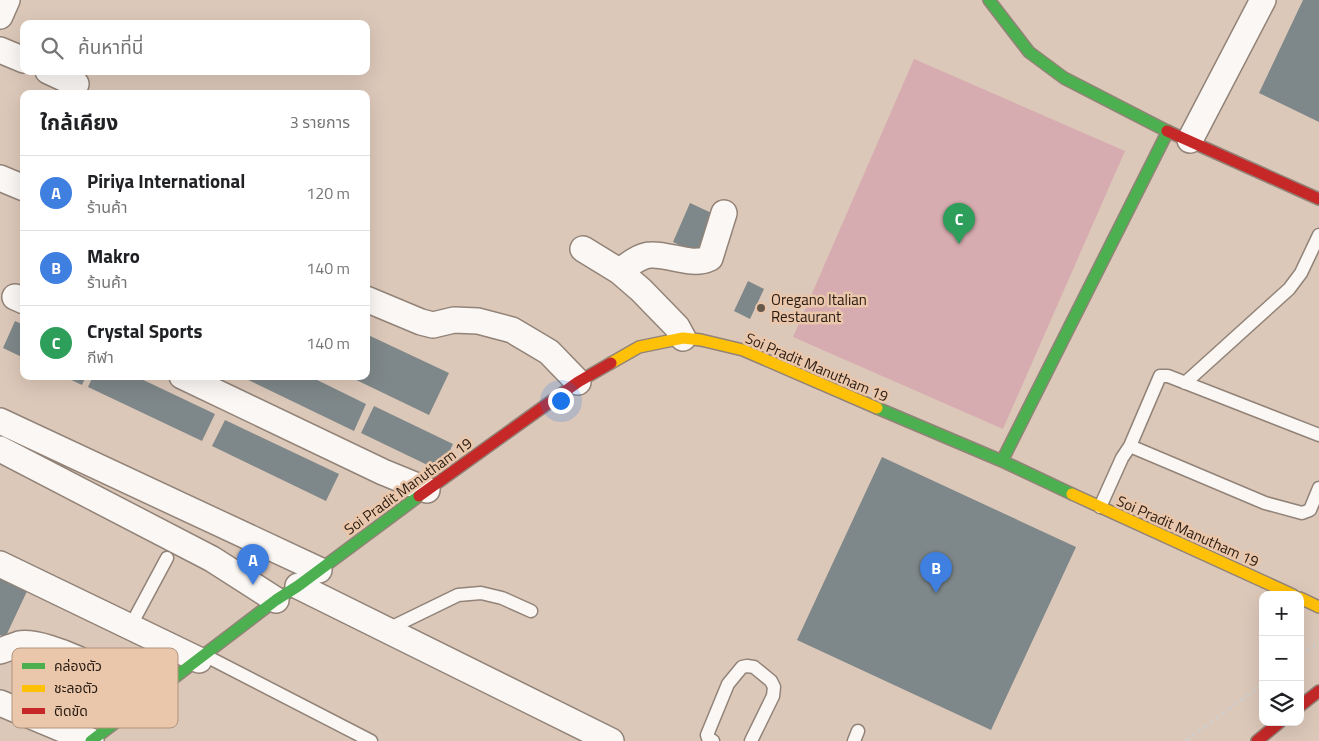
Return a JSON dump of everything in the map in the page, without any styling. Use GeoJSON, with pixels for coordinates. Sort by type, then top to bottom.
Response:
{"type":"FeatureCollection","features":[{"type":"Feature","properties":{"kind":"street"},"geometry":{"type":"LineString","coordinates":[[0,16],[7,0]]}},
{"type":"Feature","properties":{"kind":"street"},"geometry":{"type":"LineString","coordinates":[[989,0],[1029,52],[1064,78],[1168,131],[1319,199]]}},
{"type":"Feature","properties":{"kind":"street"},"geometry":{"type":"LineString","coordinates":[[1190,140],[1263,0]]}},
{"type":"Feature","properties":{"kind":"street"},"geometry":{"type":"LineString","coordinates":[[0,50],[20,58]]}},
{"type":"Feature","properties":{"kind":"street"},"geometry":{"type":"LineString","coordinates":[[57,75],[76,84]]}},
{"type":"Feature","properties":{"kind":"street"},"geometry":{"type":"LineString","coordinates":[[1002,461],[1168,131]]}},
{"type":"Feature","properties":{"kind":"street"},"geometry":{"type":"LineString","coordinates":[[0,178],[20,186]]}},
{"type":"Feature","properties":{"kind":"street"},"geometry":{"type":"LineString","coordinates":[[619,270],[643,256],[652,255],[684,260],[704,260],[710,258],[724,213]]}},
{"type":"Feature","properties":{"kind":"street"},"geometry":{"type":"LineString","coordinates":[[583,249],[619,270],[677,327],[683,338]]}},
{"type":"Feature","properties":{"kind":"street"},"geometry":{"type":"LineString","coordinates":[[370,301],[420,322],[432,325],[454,320],[478,321],[512,330],[549,352],[578,382]]}},
{"type":"Feature","properties":{"kind":"street","name":"Soi Pradit Manutham 19"},"geometry":{"type":"LineString","coordinates":[[178,675],[276,600],[298,586],[427,490],[578,382],[639,347],[683,338],[701,340],[743,350],[1002,461],[1284,591]]}},
{"type":"Feature","properties":{"kind":"street"},"geometry":{"type":"LineString","coordinates":[[190,380],[383,472],[427,490]]}},
{"type":"Feature","properties":{"kind":"street"},"geometry":{"type":"LineString","coordinates":[[0,421],[319,570]]}},
{"type":"Feature","properties":{"kind":"street"},"geometry":{"type":"LineString","coordinates":[[0,449],[212,559],[276,600]]}},
{"type":"Feature","properties":{"kind":"street"},"geometry":{"type":"LineString","coordinates":[[0,564],[130,627],[201,658]]}},
{"type":"Feature","properties":{"kind":"street"},"geometry":{"type":"LineString","coordinates":[[298,586],[611,741]]}},
{"type":"Feature","properties":{"kind":"street"},"geometry":{"type":"LineString","coordinates":[[1304,600],[1319,607]]}},
{"type":"Feature","properties":{"kind":"street"},"geometry":{"type":"LineString","coordinates":[[0,651],[20,644],[30,644],[44,648]]}},
{"type":"Feature","properties":{"kind":"street"},"geometry":{"type":"LineString","coordinates":[[1304,703],[1319,691]]}},
{"type":"Feature","properties":{"kind":"street"},"geometry":{"type":"LineString","coordinates":[[0,703],[12,708]]}},
{"type":"Feature","properties":{"kind":"street"},"geometry":{"type":"LineString","coordinates":[[1257,741],[1275,726]]}},
{"type":"Feature","properties":{"kind":"street"},"geometry":{"type":"LineString","coordinates":[[60,728],[91,741]]}},
{"type":"Feature","properties":{"kind":"street","name":"Soi Pradit Manutham 19"},"geometry":{"type":"LineString","coordinates":[[91,741],[108,728]]}},
{"type":"Feature","properties":{"kind":"lane"},"geometry":{"type":"LineString","coordinates":[[1184,383],[1289,289],[1301,273],[1319,236]]}},
{"type":"Feature","properties":{"kind":"lane"},"geometry":{"type":"LineString","coordinates":[[1100,507],[1122,458],[1130,446],[1160,376],[1168,376],[1319,435]]}},
{"type":"Feature","properties":{"kind":"lane"},"geometry":{"type":"LineString","coordinates":[[1130,446],[1265,503],[1302,513],[1310,510],[1319,488]]}},
{"type":"Feature","properties":{"kind":"lane"},"geometry":{"type":"LineString","coordinates":[[130,627],[167,558]]}},
{"type":"Feature","properties":{"kind":"lane"},"geometry":{"type":"LineString","coordinates":[[386,630],[458,595],[481,593],[502,598],[531,611]]}},
{"type":"Feature","properties":{"kind":"lane"},"geometry":{"type":"LineString","coordinates":[[201,658],[371,741]]}},
{"type":"Feature","properties":{"kind":"lane"},"geometry":{"type":"LineString","coordinates":[[713,741],[707,735],[728,684],[742,667],[747,666],[754,668],[771,681],[774,687],[773,696],[752,741]]}},
{"type":"Feature","properties":{"kind":"path"},"geometry":{"type":"LineString","coordinates":[[1304,653],[1319,642]]}},
{"type":"Feature","properties":{"kind":"path"},"geometry":{"type":"LineString","coordinates":[[1185,741],[1259,687]]}},
{"type":"Feature","properties":{"kind":"shaded area"},"geometry":{"type":"Polygon","coordinates":[[[914,59],[1125,151],[1003,429],[793,337],[914,59]]]}},
{"type":"Feature","properties":{"kind":"building"},"geometry":{"type":"Polygon","coordinates":[[[1303,0],[1319,0],[1319,122],[1259,93],[1303,0]]]}},
{"type":"Feature","properties":{"kind":"building"},"geometry":{"type":"Polygon","coordinates":[[[690,203],[716,215],[698,254],[673,242],[690,203]]]}},
{"type":"Feature","properties":{"kind":"building"},"geometry":{"type":"Polygon","coordinates":[[[748,281],[764,289],[750,319],[734,311],[748,281]]]}},
{"type":"Feature","properties":{"kind":"building"},"geometry":{"type":"Polygon","coordinates":[[[15,321],[20,323],[20,356],[3,348],[15,321]]]}},
{"type":"Feature","properties":{"kind":"building"},"geometry":{"type":"Polygon","coordinates":[[[370,336],[449,373],[429,415],[356,380],[370,380],[370,336]]]}},
{"type":"Feature","properties":{"kind":"building"},"geometry":{"type":"Polygon","coordinates":[[[71,380],[84,380],[82,385],[71,380]]]}},
{"type":"Feature","properties":{"kind":"building"},"geometry":{"type":"Polygon","coordinates":[[[91,380],[143,380],[215,414],[202,441],[88,387],[91,380]]]}},
{"type":"Feature","properties":{"kind":"building"},"geometry":{"type":"Polygon","coordinates":[[[248,380],[317,380],[366,404],[354,431],[248,380]]]}},
{"type":"Feature","properties":{"kind":"building"},"geometry":{"type":"Polygon","coordinates":[[[374,406],[453,444],[440,471],[361,433],[374,406]]]}},
{"type":"Feature","properties":{"kind":"building"},"geometry":{"type":"Polygon","coordinates":[[[225,420],[339,474],[326,501],[212,446],[225,420]]]}},
{"type":"Feature","properties":{"kind":"building"},"geometry":{"type":"Polygon","coordinates":[[[882,457],[1076,547],[991,730],[797,640],[882,457]]]}},
{"type":"Feature","properties":{"kind":"building"},"geometry":{"type":"Polygon","coordinates":[[[0,573],[29,587],[5,638],[0,635],[0,573]]]}},
{"type":"Feature","properties":{"kind":"traffic: fast"},"geometry":{"type":"LineString","coordinates":[[989,0],[1029,52],[1064,78],[1167,131]]}},
{"type":"Feature","properties":{"kind":"traffic: fast"},"geometry":{"type":"LineString","coordinates":[[1002,461],[1168,131]]}},
{"type":"Feature","properties":{"kind":"traffic: fast"},"geometry":{"type":"LineString","coordinates":[[877,408],[1002,461],[1072,494]]}},
{"type":"Feature","properties":{"kind":"traffic: fast"},"geometry":{"type":"LineString","coordinates":[[178,675],[276,600],[298,586],[419,496]]}},
{"type":"Feature","properties":{"kind":"traffic: fast"},"geometry":{"type":"LineString","coordinates":[[91,741],[108,728]]}},
{"type":"Feature","properties":{"kind":"traffic: slow"},"geometry":{"type":"LineString","coordinates":[[611,363],[639,347],[683,338],[701,340],[743,350],[877,408]]}},
{"type":"Feature","properties":{"kind":"traffic: slow"},"geometry":{"type":"LineString","coordinates":[[1072,494],[1284,591]]}},
{"type":"Feature","properties":{"kind":"traffic: slow"},"geometry":{"type":"LineString","coordinates":[[1304,600],[1319,607]]}},
{"type":"Feature","properties":{"kind":"traffic: jam"},"geometry":{"type":"LineString","coordinates":[[1167,131],[1319,199]]}},
{"type":"Feature","properties":{"kind":"traffic: jam"},"geometry":{"type":"LineString","coordinates":[[419,496],[578,382],[611,363]]}},
{"type":"Feature","properties":{"kind":"traffic: jam"},"geometry":{"type":"LineString","coordinates":[[1304,703],[1319,691]]}},
{"type":"Feature","properties":{"kind":"traffic: jam"},"geometry":{"type":"LineString","coordinates":[[1257,741],[1275,726]]}},
{"type":"Feature","properties":{"kind":"place","name":"Crystal Sports"},"geometry":{"type":"Point","coordinates":[959,244]}},
{"type":"Feature","properties":{"kind":"place","name":"Oregano Italian Restaurant"},"geometry":{"type":"Point","coordinates":[761,308]}},
{"type":"Feature","properties":{"kind":"place","name":"Piriya International"},"geometry":{"type":"Point","coordinates":[253,585]}},
{"type":"Feature","properties":{"kind":"place","name":"Makro"},"geometry":{"type":"Point","coordinates":[936,593]}}]}
